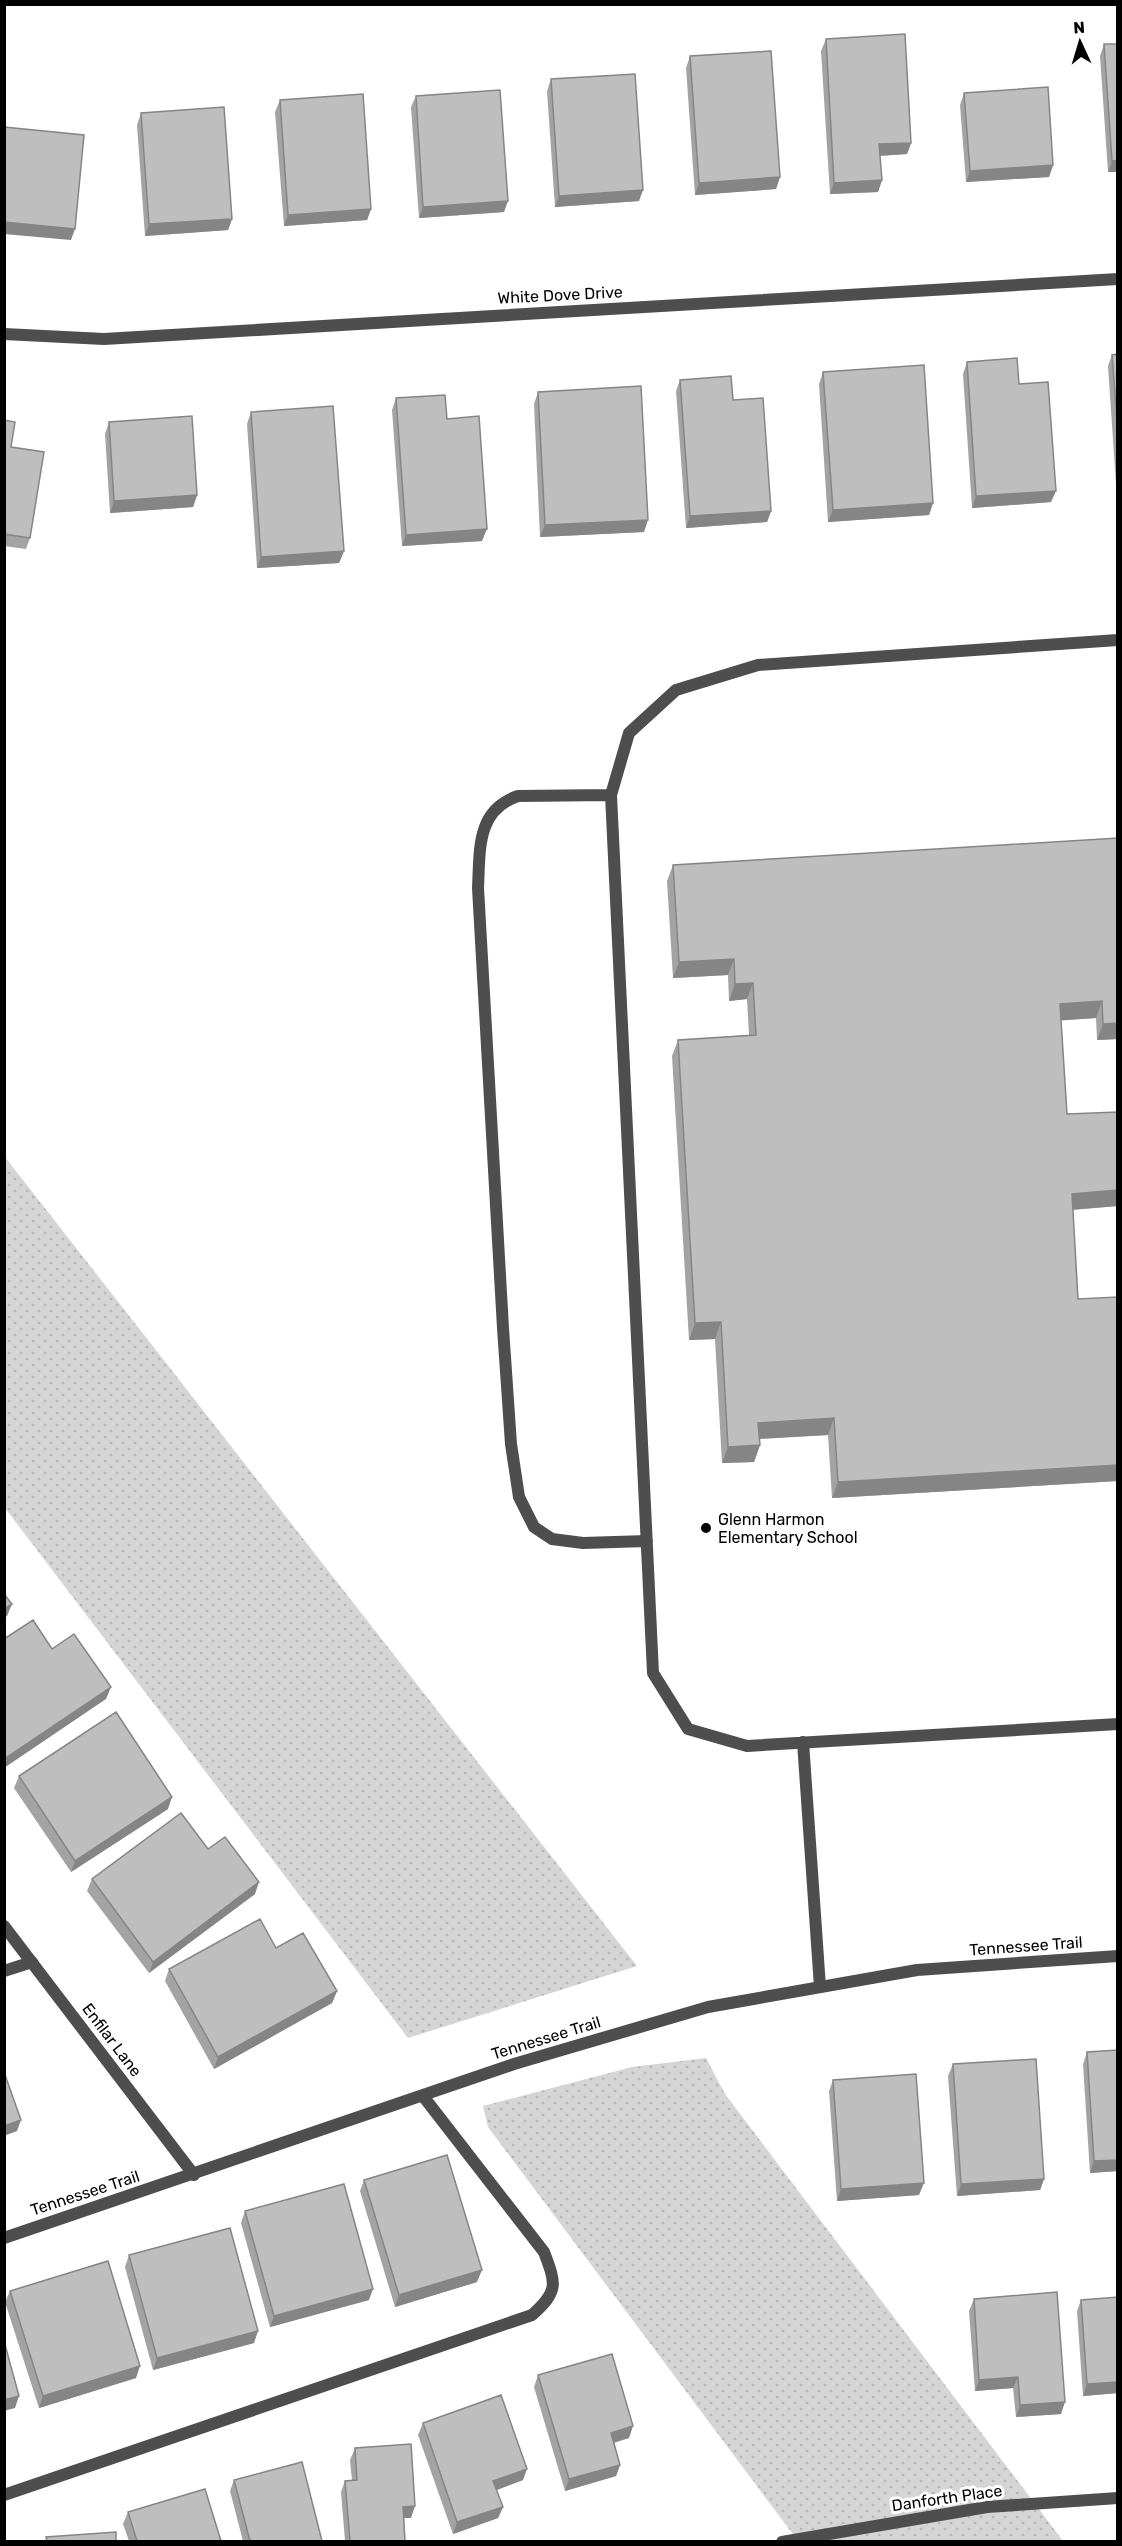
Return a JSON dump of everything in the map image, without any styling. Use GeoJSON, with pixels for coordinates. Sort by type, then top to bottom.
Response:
{"type":"FeatureCollection","features":[{"type":"Feature","properties":{"kind":"street","name":"White Dove Drive"},"geometry":{"type":"LineString","coordinates":[[4,334],[104,339],[1118,279]]}},
{"type":"Feature","properties":{"kind":"street"},"geometry":{"type":"LineString","coordinates":[[1118,640],[758,665],[676,690],[629,733],[611,795],[653,1673],[688,1729],[747,1746],[1118,1724]]}},
{"type":"Feature","properties":{"kind":"street"},"geometry":{"type":"LineString","coordinates":[[611,795],[518,796],[504,801],[486,821],[480,846],[478,888],[503,1328],[511,1444],[519,1497],[534,1527],[552,1539],[584,1543],[647,1541]]}},
{"type":"Feature","properties":{"kind":"street"},"geometry":{"type":"LineString","coordinates":[[803,1742],[820,1987]]}},
{"type":"Feature","properties":{"kind":"street","name":"Enfilar Lane"},"geometry":{"type":"LineString","coordinates":[[4,1926],[194,2175]]}},
{"type":"Feature","properties":{"kind":"street","name":"Tennessee Trail"},"geometry":{"type":"LineString","coordinates":[[4,2238],[514,2064],[708,2007],[917,1970],[1118,1956]]}},
{"type":"Feature","properties":{"kind":"street"},"geometry":{"type":"LineString","coordinates":[[4,1971],[32,1962]]}},
{"type":"Feature","properties":{"kind":"street"},"geometry":{"type":"LineString","coordinates":[[4,2495],[532,2315],[548,2300],[554,2279],[544,2252],[423,2096]]}},
{"type":"Feature","properties":{"kind":"street","name":"Danforth Place"},"geometry":{"type":"LineString","coordinates":[[782,2541],[987,2507],[1118,2498]]}},
{"type":"Feature","properties":{"kind":"shaded area"},"geometry":{"type":"Polygon","coordinates":[[[5,1157],[637,1966],[408,2038],[5,1508],[5,1157]]]}},
{"type":"Feature","properties":{"kind":"shaded area"},"geometry":{"type":"Polygon","coordinates":[[[706,2058],[725,2094],[1063,2541],[798,2541],[488,2127],[483,2106],[632,2067],[706,2058]]]}},
{"type":"Feature","properties":{"kind":"building"},"geometry":{"type":"Polygon","coordinates":[[[905,34],[911,143],[879,144],[882,180],[834,183],[826,39],[905,34]]]}},
{"type":"Feature","properties":{"kind":"building"},"geometry":{"type":"Polygon","coordinates":[[[1104,44],[1118,44],[1118,160],[1112,161],[1104,44]]]}},
{"type":"Feature","properties":{"kind":"building"},"geometry":{"type":"Polygon","coordinates":[[[771,51],[780,177],[699,183],[690,56],[771,51]]]}},
{"type":"Feature","properties":{"kind":"building"},"geometry":{"type":"Polygon","coordinates":[[[635,74],[643,190],[559,196],[551,79],[635,74]]]}},
{"type":"Feature","properties":{"kind":"building"},"geometry":{"type":"Polygon","coordinates":[[[1048,87],[1053,165],[970,171],[964,93],[1048,87]]]}},
{"type":"Feature","properties":{"kind":"building"},"geometry":{"type":"Polygon","coordinates":[[[500,90],[508,201],[423,207],[416,96],[500,90]]]}},
{"type":"Feature","properties":{"kind":"building"},"geometry":{"type":"Polygon","coordinates":[[[363,94],[371,209],[288,215],[280,100],[363,94]]]}},
{"type":"Feature","properties":{"kind":"building"},"geometry":{"type":"Polygon","coordinates":[[[224,107],[232,219],[149,224],[141,113],[224,107]]]}},
{"type":"Feature","properties":{"kind":"building"},"geometry":{"type":"Polygon","coordinates":[[[4,127],[84,135],[75,229],[4,222],[4,127]]]}},
{"type":"Feature","properties":{"kind":"building"},"geometry":{"type":"Polygon","coordinates":[[[1118,354],[1118,433],[1112,355],[1118,354]]]}},
{"type":"Feature","properties":{"kind":"building"},"geometry":{"type":"Polygon","coordinates":[[[1017,358],[1019,384],[1048,382],[1056,491],[976,496],[967,362],[1017,358]]]}},
{"type":"Feature","properties":{"kind":"building"},"geometry":{"type":"Polygon","coordinates":[[[924,365],[933,503],[833,510],[823,372],[924,365]]]}},
{"type":"Feature","properties":{"kind":"building"},"geometry":{"type":"Polygon","coordinates":[[[731,376],[733,400],[763,398],[771,511],[690,516],[680,380],[731,376]]]}},
{"type":"Feature","properties":{"kind":"building"},"geometry":{"type":"Polygon","coordinates":[[[641,386],[648,520],[545,525],[538,392],[641,386]]]}},
{"type":"Feature","properties":{"kind":"building"},"geometry":{"type":"Polygon","coordinates":[[[445,395],[447,419],[479,416],[487,529],[406,535],[396,398],[445,395]]]}},
{"type":"Feature","properties":{"kind":"building"},"geometry":{"type":"Polygon","coordinates":[[[333,406],[344,551],[261,557],[251,412],[333,406]]]}},
{"type":"Feature","properties":{"kind":"building"},"geometry":{"type":"Polygon","coordinates":[[[192,416],[197,495],[114,501],[109,422],[192,416]]]}},
{"type":"Feature","properties":{"kind":"building"},"geometry":{"type":"Polygon","coordinates":[[[4,420],[15,422],[11,447],[44,452],[30,538],[4,534],[4,420]]]}},
{"type":"Feature","properties":{"kind":"building"},"geometry":{"type":"Polygon","coordinates":[[[1118,838],[1118,1023],[1103,1024],[1102,1001],[1060,1004],[1067,1114],[1118,1112],[1118,1190],[1072,1194],[1078,1299],[1118,1297],[1118,1465],[838,1482],[834,1418],[758,1423],[760,1445],[728,1447],[721,1322],[695,1323],[678,1040],[756,1035],[753,983],[735,984],[734,959],[679,962],[673,865],[1118,838]]]}},
{"type":"Feature","properties":{"kind":"building"},"geometry":{"type":"Polygon","coordinates":[[[4,1594],[12,1604],[4,1609],[4,1594]]]}},
{"type":"Feature","properties":{"kind":"building"},"geometry":{"type":"Polygon","coordinates":[[[33,1620],[52,1649],[74,1634],[111,1687],[4,1759],[4,1639],[33,1620]]]}},
{"type":"Feature","properties":{"kind":"building"},"geometry":{"type":"Polygon","coordinates":[[[116,1712],[172,1797],[75,1861],[19,1776],[116,1712]]]}},
{"type":"Feature","properties":{"kind":"building"},"geometry":{"type":"Polygon","coordinates":[[[181,1813],[208,1849],[225,1837],[259,1882],[153,1962],[92,1879],[181,1813]]]}},
{"type":"Feature","properties":{"kind":"building"},"geometry":{"type":"Polygon","coordinates":[[[260,1919],[276,1948],[303,1933],[337,1991],[218,2057],[169,1969],[260,1919]]]}},
{"type":"Feature","properties":{"kind":"building"},"geometry":{"type":"Polygon","coordinates":[[[1118,2050],[1118,2160],[1094,2161],[1087,2052],[1118,2050]]]}},
{"type":"Feature","properties":{"kind":"building"},"geometry":{"type":"Polygon","coordinates":[[[1036,2059],[1044,2179],[961,2184],[953,2064],[1036,2059]]]}},
{"type":"Feature","properties":{"kind":"building"},"geometry":{"type":"Polygon","coordinates":[[[4,2072],[21,2120],[4,2126],[4,2072]]]}},
{"type":"Feature","properties":{"kind":"building"},"geometry":{"type":"Polygon","coordinates":[[[916,2074],[924,2183],[841,2189],[833,2080],[916,2074]]]}},
{"type":"Feature","properties":{"kind":"building"},"geometry":{"type":"Polygon","coordinates":[[[447,2155],[482,2270],[399,2295],[364,2180],[447,2155]]]}},
{"type":"Feature","properties":{"kind":"building"},"geometry":{"type":"Polygon","coordinates":[[[344,2184],[373,2289],[274,2316],[245,2211],[344,2184]]]}},
{"type":"Feature","properties":{"kind":"building"},"geometry":{"type":"Polygon","coordinates":[[[230,2228],[258,2331],[157,2358],[129,2255],[230,2228]]]}},
{"type":"Feature","properties":{"kind":"building"},"geometry":{"type":"Polygon","coordinates":[[[108,2261],[140,2366],[43,2396],[10,2291],[108,2261]]]}},
{"type":"Feature","properties":{"kind":"building"},"geometry":{"type":"Polygon","coordinates":[[[1057,2292],[1065,2402],[1020,2405],[1018,2377],[979,2380],[974,2299],[1057,2292]]]}},
{"type":"Feature","properties":{"kind":"building"},"geometry":{"type":"Polygon","coordinates":[[[1118,2297],[1118,2382],[1087,2384],[1081,2300],[1118,2297]]]}},
{"type":"Feature","properties":{"kind":"building"},"geometry":{"type":"Polygon","coordinates":[[[4,2341],[19,2396],[4,2400],[4,2341]]]}},
{"type":"Feature","properties":{"kind":"building"},"geometry":{"type":"Polygon","coordinates":[[[612,2354],[633,2426],[611,2433],[620,2465],[569,2479],[538,2375],[612,2354]]]}},
{"type":"Feature","properties":{"kind":"building"},"geometry":{"type":"Polygon","coordinates":[[[501,2395],[527,2469],[493,2481],[503,2507],[457,2522],[423,2423],[501,2395]]]}},
{"type":"Feature","properties":{"kind":"building"},"geometry":{"type":"Polygon","coordinates":[[[411,2444],[415,2506],[403,2507],[405,2541],[350,2541],[345,2481],[357,2480],[355,2448],[411,2444]]]}},
{"type":"Feature","properties":{"kind":"building"},"geometry":{"type":"Polygon","coordinates":[[[302,2462],[322,2541],[250,2541],[234,2480],[302,2462]]]}},
{"type":"Feature","properties":{"kind":"building"},"geometry":{"type":"Polygon","coordinates":[[[205,2489],[221,2541],[137,2541],[128,2512],[205,2489]]]}},
{"type":"Feature","properties":{"kind":"building"},"geometry":{"type":"Polygon","coordinates":[[[116,2532],[116,2541],[47,2541],[46,2537],[116,2532]]]}},
{"type":"Feature","properties":{"kind":"place","name":"Glenn Harmon Elementary School"},"geometry":{"type":"Point","coordinates":[706,1528]}}]}
